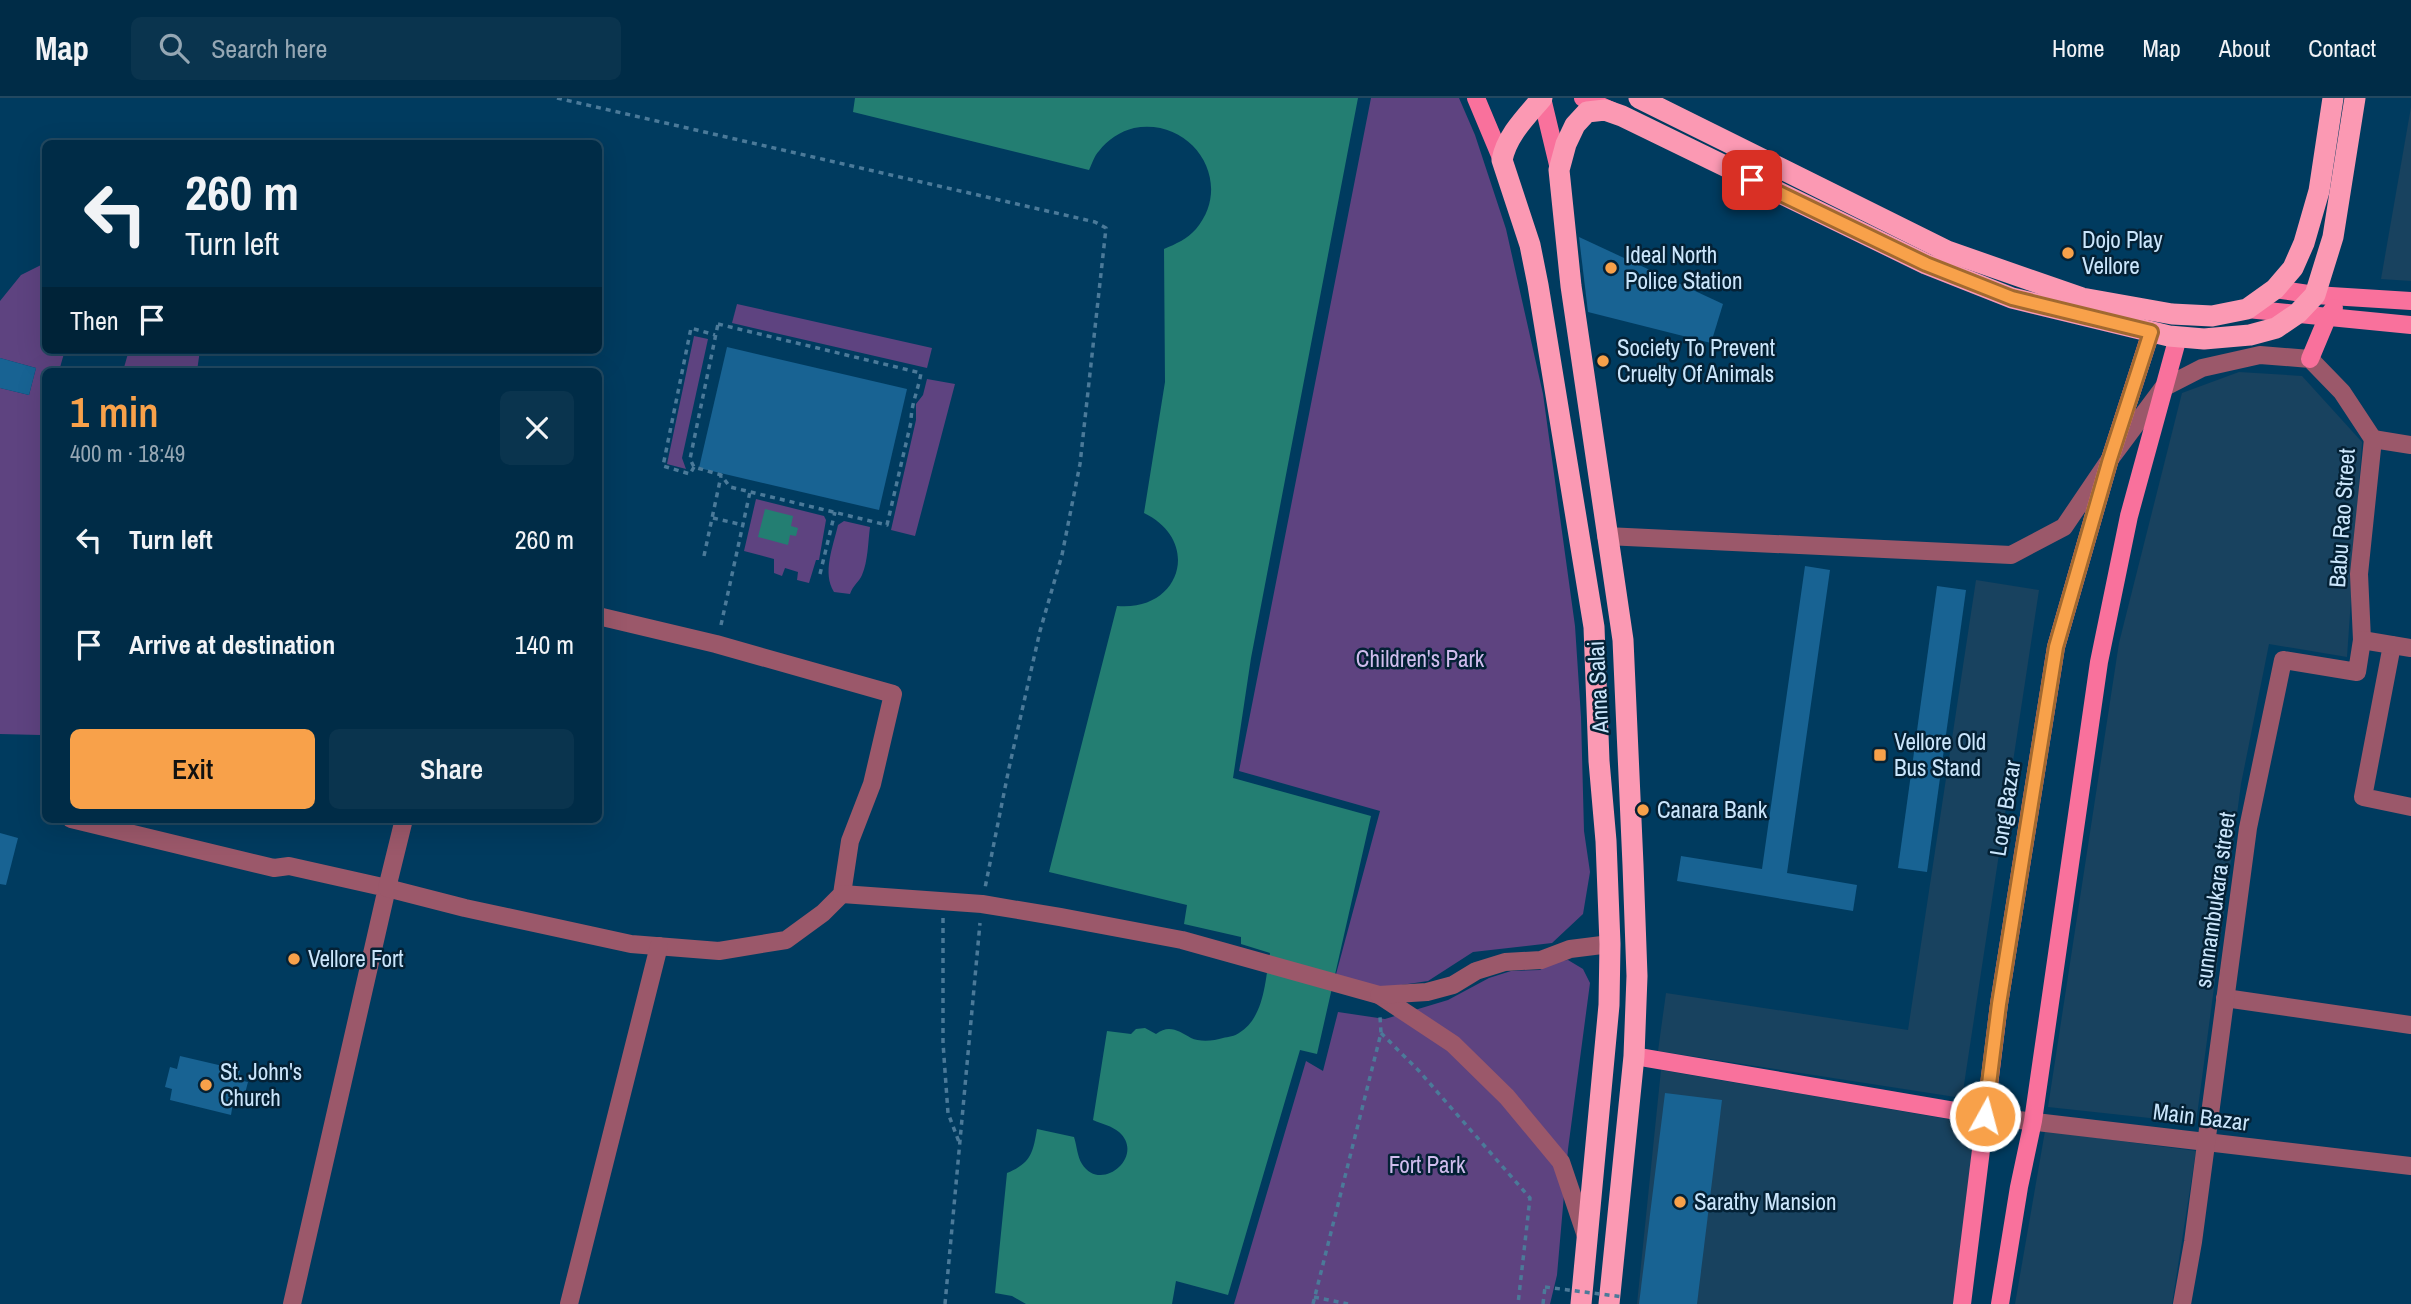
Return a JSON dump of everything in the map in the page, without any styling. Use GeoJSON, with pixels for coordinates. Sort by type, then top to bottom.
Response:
{"type":"FeatureCollection","features":[{"type":"Feature","properties":{"kind":"highway"},"geometry":{"type":"LineString","coordinates":[[1502,160],[1511,136],[1542,98]]}},
{"type":"Feature","properties":{"kind":"highway"},"geometry":{"type":"LineString","coordinates":[[1639,98],[1947,251],[2082,298],[2172,314],[2212,316],[2247,309],[2275,289],[2293,268],[2304,243],[2319,191],[2333,98]]}},
{"type":"Feature","properties":{"kind":"highway"},"geometry":{"type":"LineString","coordinates":[[1622,116],[1926,264],[2012,298],[2151,332],[2204,339],[2250,335],[2276,328],[2298,313],[2315,295],[2333,237],[2355,98]]}},
{"type":"Feature","properties":{"kind":"highway","name":"Anna Salai"},"geometry":{"type":"LineString","coordinates":[[1617,1301],[1637,976],[1623,653],[1571,286],[1559,170],[1566,144],[1575,125],[1587,112],[1605,110],[1622,116]]}},
{"type":"Feature","properties":{"kind":"highway","name":"Anna Salai"},"geometry":{"type":"LineString","coordinates":[[1502,160],[1530,245],[1538,285],[1594,627],[1599,761],[1606,841],[1610,944],[1609,1005],[1581,1304]]}},
{"type":"Feature","properties":{"kind":"main road"},"geometry":{"type":"LineString","coordinates":[[1476,98],[1502,160]]}},
{"type":"Feature","properties":{"kind":"main road"},"geometry":{"type":"LineString","coordinates":[[1542,98],[1559,170]]}},
{"type":"Feature","properties":{"kind":"main road"},"geometry":{"type":"LineString","coordinates":[[1583,98],[1622,116]]}},
{"type":"Feature","properties":{"kind":"main road"},"geometry":{"type":"LineString","coordinates":[[2275,289],[2315,295],[2411,301]]}},
{"type":"Feature","properties":{"kind":"main road"},"geometry":{"type":"LineString","coordinates":[[2310,359],[2328,316],[2342,297]]}},
{"type":"Feature","properties":{"kind":"main road"},"geometry":{"type":"LineString","coordinates":[[2247,309],[2411,325]]}},
{"type":"Feature","properties":{"kind":"main road","name":"Long Bazar"},"geometry":{"type":"LineString","coordinates":[[1962,1304],[1999,1004],[2056,647],[2110,459],[2151,332]]}},
{"type":"Feature","properties":{"kind":"main road"},"geometry":{"type":"LineString","coordinates":[[2000,1304],[2033,1121],[2099,662],[2129,516],[2178,337]]}},
{"type":"Feature","properties":{"kind":"main road"},"geometry":{"type":"LineString","coordinates":[[1634,1055],[1985,1116]]}},
{"type":"Feature","properties":{"kind":"street"},"geometry":{"type":"LineString","coordinates":[[1606,536],[2011,555],[2064,527],[2163,388],[2202,368],[2260,355],[2310,359],[2342,392],[2373,439]]}},
{"type":"Feature","properties":{"kind":"street","name":"Babu Rao Street"},"geometry":{"type":"LineString","coordinates":[[2362,640],[2359,574],[2373,439],[2411,445]]}},
{"type":"Feature","properties":{"kind":"street"},"geometry":{"type":"LineString","coordinates":[[88,823],[274,868],[289,866],[631,944],[719,951],[786,940],[823,913],[842,894],[850,841],[872,784],[892,694],[716,644],[602,617]]}},
{"type":"Feature","properties":{"kind":"street"},"geometry":{"type":"LineString","coordinates":[[2362,640],[2411,648]]}},
{"type":"Feature","properties":{"kind":"street","name":"sunnambukara street"},"geometry":{"type":"LineString","coordinates":[[2182,1304],[2248,828],[2283,660],[2357,672],[2362,640]]}},
{"type":"Feature","properties":{"kind":"street"},"geometry":{"type":"LineString","coordinates":[[2392,645],[2363,797],[2411,807]]}},
{"type":"Feature","properties":{"kind":"street"},"geometry":{"type":"LineString","coordinates":[[292,1304],[403,823]]}},
{"type":"Feature","properties":{"kind":"street"},"geometry":{"type":"LineString","coordinates":[[842,894],[982,904],[1182,940],[1379,995],[1453,1044],[1507,1097],[1560,1162],[1588,1242]]}},
{"type":"Feature","properties":{"kind":"street"},"geometry":{"type":"LineString","coordinates":[[1379,995],[1427,992],[1453,985],[1476,971],[1505,962],[1541,960],[1570,948],[1610,944]]}},
{"type":"Feature","properties":{"kind":"street"},"geometry":{"type":"LineString","coordinates":[[569,1304],[659,946]]}},
{"type":"Feature","properties":{"kind":"street"},"geometry":{"type":"LineString","coordinates":[[2225,998],[2411,1026]]}},
{"type":"Feature","properties":{"kind":"street","name":"Main Bazar"},"geometry":{"type":"LineString","coordinates":[[1985,1116],[2411,1166]]}},
{"type":"Feature","properties":{"kind":"path"},"geometry":{"type":"LineString","coordinates":[[557,98],[1095,222],[1105,228],[1080,464],[1062,555],[1040,631],[1009,768],[982,904],[945,1304]]}},
{"type":"Feature","properties":{"kind":"path"},"geometry":{"type":"LineString","coordinates":[[718,324],[921,373],[918,391],[911,406],[911,422],[887,525],[730,487],[721,475],[694,467],[690,459],[718,324]]}},
{"type":"Feature","properties":{"kind":"path"},"geometry":{"type":"LineString","coordinates":[[694,467],[690,474],[663,466],[691,328],[716,335]]}},
{"type":"Feature","properties":{"kind":"path"},"geometry":{"type":"LineString","coordinates":[[704,556],[721,475]]}},
{"type":"Feature","properties":{"kind":"path"},"geometry":{"type":"LineString","coordinates":[[716,644],[750,492]]}},
{"type":"Feature","properties":{"kind":"path"},"geometry":{"type":"LineString","coordinates":[[820,574],[835,512]]}},
{"type":"Feature","properties":{"kind":"path"},"geometry":{"type":"LineString","coordinates":[[713,518],[743,525]]}},
{"type":"Feature","properties":{"kind":"path"},"geometry":{"type":"LineString","coordinates":[[945,902],[943,1043],[948,1113],[959,1144]]}},
{"type":"Feature","properties":{"kind":"path"},"geometry":{"type":"LineString","coordinates":[[1312,1304],[1381,1033],[1419,1071],[1531,1198],[1518,1304]]}},
{"type":"Feature","properties":{"kind":"path"},"geometry":{"type":"LineString","coordinates":[[1543,1304],[1545,1287],[1617,1301]]}},
{"type":"Feature","properties":{"kind":"path"},"geometry":{"type":"LineString","coordinates":[[1314,1297],[1348,1304]]}},
{"type":"Feature","properties":{"kind":"shaded area"},"geometry":{"type":"Polygon","coordinates":[[[855,98],[1358,98],[1251,658],[1233,778],[1371,816],[1317,1054],[1300,1050],[1228,1295],[1176,1281],[1172,1304],[1026,1304],[1012,1296],[995,1293],[1007,1173],[1030,1156],[1037,1129],[1074,1137],[1080,1161],[1090,1172],[1100,1175],[1109,1173],[1124,1161],[1126,1141],[1119,1132],[1093,1120],[1107,1031],[1131,1034],[1136,1029],[1145,1028],[1156,1034],[1170,1029],[1202,1041],[1231,1036],[1248,1026],[1254,1018],[1265,986],[1270,953],[1241,944],[1241,937],[1184,924],[1187,905],[1049,872],[1117,606],[1139,605],[1156,598],[1169,587],[1176,572],[1178,556],[1173,540],[1162,525],[1144,513],[1165,382],[1164,249],[1193,233],[1207,211],[1211,192],[1209,174],[1202,157],[1190,143],[1174,133],[1155,127],[1134,128],[1115,136],[1097,153],[1089,170],[853,112],[855,98]]]}},
{"type":"Feature","properties":{"kind":"shaded area"},"geometry":{"type":"Polygon","coordinates":[[[2411,107],[2411,281],[2381,279],[2411,107]]]}},
{"type":"Feature","properties":{"kind":"shaded area"},"geometry":{"type":"Polygon","coordinates":[[[2239,372],[2302,376],[2362,442],[2347,657],[2269,644],[2241,784],[2196,1123],[2048,1107],[2119,643],[2182,393],[2239,372]]]}},
{"type":"Feature","properties":{"kind":"shaded area"},"geometry":{"type":"Polygon","coordinates":[[[765,509],[793,516],[791,526],[798,528],[796,536],[790,535],[788,545],[758,537],[765,509]]]}},
{"type":"Feature","properties":{"kind":"shaded area"},"geometry":{"type":"Polygon","coordinates":[[[1976,580],[2039,590],[1962,1098],[1658,1051],[1666,993],[1908,1030],[1976,580]]]}},
{"type":"Feature","properties":{"kind":"shaded area"},"geometry":{"type":"Polygon","coordinates":[[[1661,1070],[1976,1124],[1954,1304],[1637,1304],[1661,1070]]]}},
{"type":"Feature","properties":{"kind":"shaded area"},"geometry":{"type":"Polygon","coordinates":[[[2045,1131],[2196,1151],[2172,1304],[2015,1304],[2045,1131]]]}},
{"type":"Feature","properties":{"kind":"green space","name":"Children's Park"},"geometry":{"type":"Polygon","coordinates":[[[1371,98],[1459,98],[1475,135],[1506,229],[1543,394],[1575,626],[1584,831],[1590,872],[1583,914],[1552,943],[1473,952],[1428,981],[1381,988],[1335,978],[1380,811],[1239,771],[1371,98]]]}},
{"type":"Feature","properties":{"kind":"green space"},"geometry":{"type":"Polygon","coordinates":[[[42,264],[42,354],[64,354],[60,368],[42,368],[40,735],[0,734],[0,388],[29,395],[36,368],[0,358],[0,301],[21,275],[42,264]]]}},
{"type":"Feature","properties":{"kind":"green space"},"geometry":{"type":"Polygon","coordinates":[[[737,304],[932,348],[927,368],[732,323],[737,304]]]}},
{"type":"Feature","properties":{"kind":"green space"},"geometry":{"type":"Polygon","coordinates":[[[694,336],[708,339],[682,458],[686,469],[667,464],[694,336]]]}},
{"type":"Feature","properties":{"kind":"green space"},"geometry":{"type":"Polygon","coordinates":[[[128,354],[199,354],[197,368],[124,368],[128,354]]]}},
{"type":"Feature","properties":{"kind":"green space"},"geometry":{"type":"Polygon","coordinates":[[[927,379],[955,384],[915,536],[891,530],[916,420],[916,404],[923,395],[927,379]]]}},
{"type":"Feature","properties":{"kind":"green space"},"geometry":{"type":"Polygon","coordinates":[[[756,499],[824,516],[826,520],[819,560],[816,560],[809,583],[797,580],[798,572],[785,568],[782,576],[774,573],[774,559],[744,551],[756,499]]]}},
{"type":"Feature","properties":{"kind":"green space"},"geometry":{"type":"Polygon","coordinates":[[[844,521],[870,527],[864,570],[850,594],[834,592],[829,577],[838,525],[844,521]]]}},
{"type":"Feature","properties":{"kind":"green space","name":"Fort Park"},"geometry":{"type":"Polygon","coordinates":[[[1568,960],[1583,969],[1590,983],[1568,1149],[1557,1275],[1550,1304],[1234,1304],[1306,1061],[1323,1071],[1338,1012],[1385,1019],[1448,1000],[1489,978],[1511,971],[1540,970],[1551,962],[1568,960]]]}},
{"type":"Feature","properties":{"kind":"building","name":"Ideal North Police Station"},"geometry":{"type":"Polygon","coordinates":[[[1579,237],[1723,304],[1711,343],[1588,312],[1579,237]]]}},
{"type":"Feature","properties":{"kind":"building"},"geometry":{"type":"Polygon","coordinates":[[[727,347],[907,389],[879,510],[699,468],[727,347]]]}},
{"type":"Feature","properties":{"kind":"building"},"geometry":{"type":"Polygon","coordinates":[[[0,358],[36,368],[29,395],[0,388],[0,358]]]}},
{"type":"Feature","properties":{"kind":"building"},"geometry":{"type":"Polygon","coordinates":[[[1805,566],[1830,570],[1787,873],[1857,885],[1853,911],[1677,881],[1681,856],[1762,869],[1805,566]]]}},
{"type":"Feature","properties":{"kind":"building"},"geometry":{"type":"Polygon","coordinates":[[[1937,586],[1966,590],[1927,872],[1898,868],[1937,586]]]}},
{"type":"Feature","properties":{"kind":"building"},"geometry":{"type":"Polygon","coordinates":[[[0,833],[18,838],[6,885],[0,884],[0,833]]]}},
{"type":"Feature","properties":{"kind":"building","name":"St. John's Church"},"geometry":{"type":"Polygon","coordinates":[[[180,1056],[240,1070],[238,1080],[248,1082],[242,1105],[233,1103],[231,1115],[170,1100],[172,1089],[165,1087],[170,1067],[177,1069],[180,1056]]]}},
{"type":"Feature","properties":{"kind":"building","name":"Sarathy Mansion"},"geometry":{"type":"Polygon","coordinates":[[[1665,1093],[1722,1100],[1697,1304],[1639,1304],[1665,1093]]]}},
{"type":"Feature","properties":{"kind":"place","name":"Dojo Play Vellore"},"geometry":{"type":"Point","coordinates":[2068,253]}},
{"type":"Feature","properties":{"kind":"place","name":"Ideal North Police Station"},"geometry":{"type":"Point","coordinates":[1611,268]}},
{"type":"Feature","properties":{"kind":"place","name":"Society To Prevent Cruelty Of Animals"},"geometry":{"type":"Point","coordinates":[1603,361]}},
{"type":"Feature","properties":{"kind":"place","name":"Vellore Old Bus Stand"},"geometry":{"type":"Point","coordinates":[1880,755]}},
{"type":"Feature","properties":{"kind":"place","name":"Canara Bank"},"geometry":{"type":"Point","coordinates":[1643,810]}},
{"type":"Feature","properties":{"kind":"place","name":"Vellore Fort"},"geometry":{"type":"Point","coordinates":[294,959]}},
{"type":"Feature","properties":{"kind":"place","name":"St. John's Church"},"geometry":{"type":"Point","coordinates":[206,1085]}},
{"type":"Feature","properties":{"kind":"place","name":"Sarathy Mansion"},"geometry":{"type":"Point","coordinates":[1680,1202]}},
{"type":"Feature","properties":{"kind":"route"},"geometry":{"type":"LineString","coordinates":[[1752,180],[1926,264],[2012,298],[2151,332],[2110,459],[2056,647],[1999,1004],[1985,1116]]}}]}
